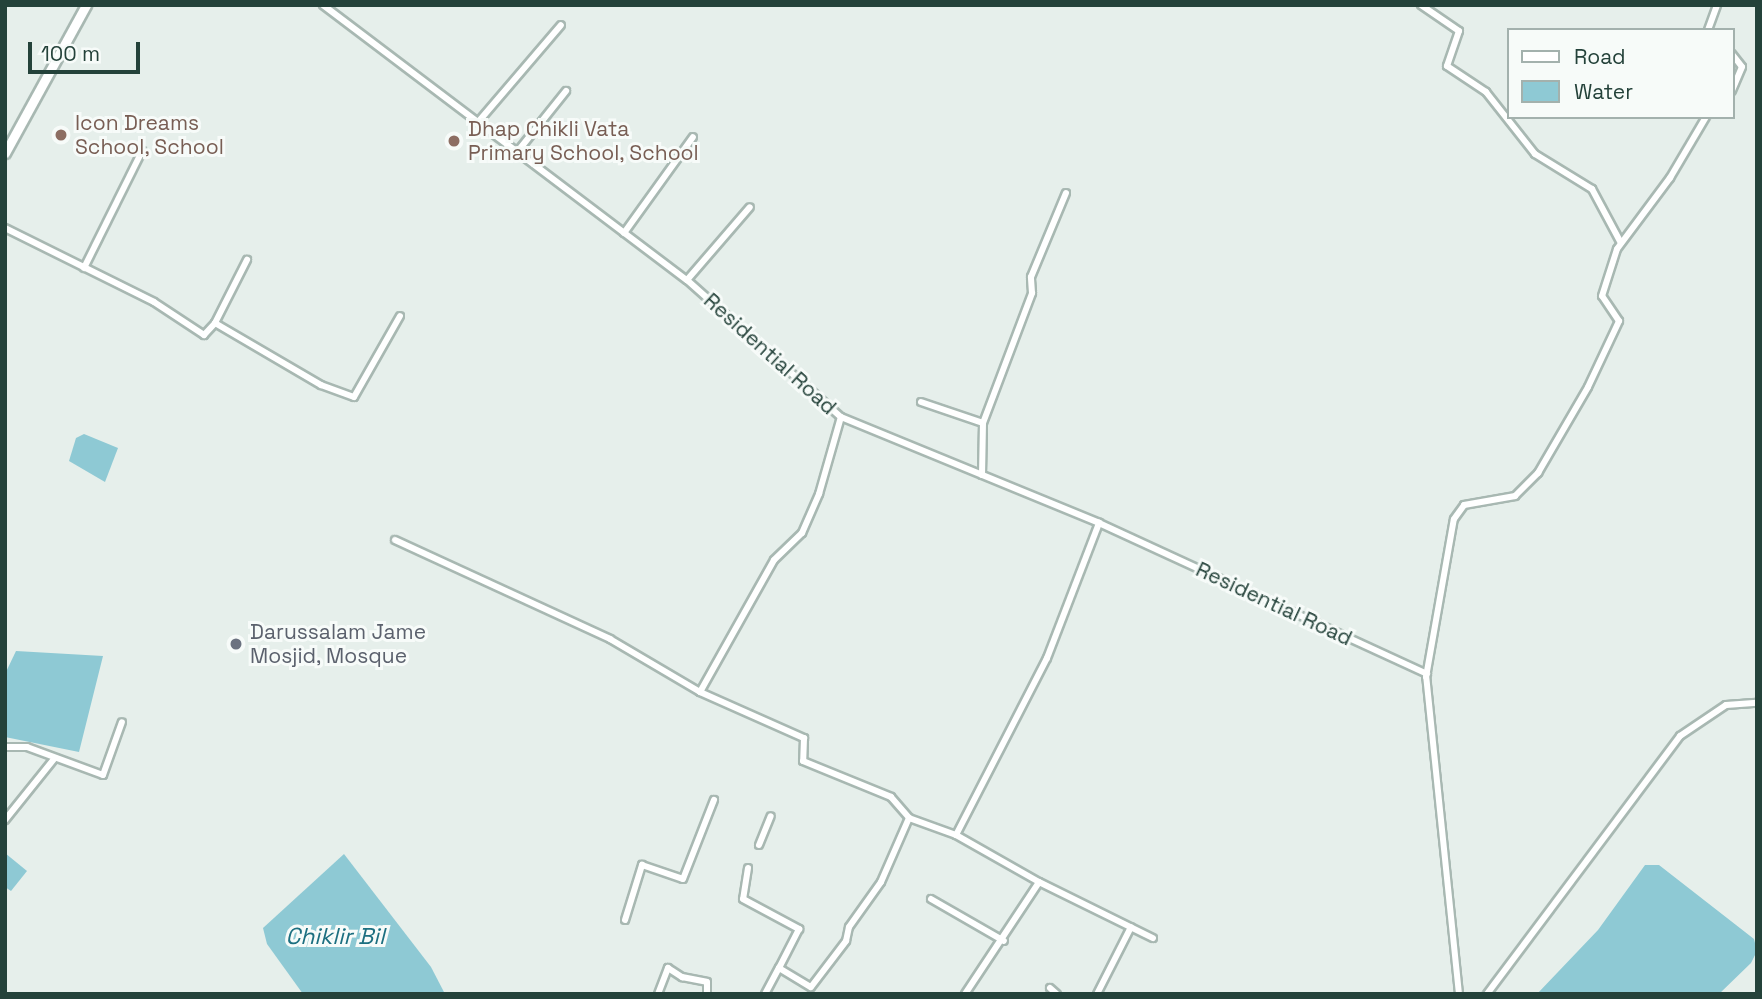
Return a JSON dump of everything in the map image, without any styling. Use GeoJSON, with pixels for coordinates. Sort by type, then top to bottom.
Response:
{"type":"FeatureCollection","features":[{"type":"Feature","properties":{"kind":"main road"},"geometry":{"type":"LineString","coordinates":[[5,153],[86,5]]}},
{"type":"Feature","properties":{"kind":"street","name":"Residential Road"},"geometry":{"type":"LineString","coordinates":[[323,5],[687,281],[841,417],[1099,523],[1427,674]]}},
{"type":"Feature","properties":{"kind":"street"},"geometry":{"type":"LineString","coordinates":[[1421,5],[1459,31],[1447,66],[1486,92],[1506,117]]}},
{"type":"Feature","properties":{"kind":"street"},"geometry":{"type":"LineString","coordinates":[[1709,28],[1717,5]]}},
{"type":"Feature","properties":{"kind":"street"},"geometry":{"type":"LineString","coordinates":[[479,121],[561,25]]}},
{"type":"Feature","properties":{"kind":"street"},"geometry":{"type":"LineString","coordinates":[[1734,57],[1742,67],[1734,85]]}},
{"type":"Feature","properties":{"kind":"street"},"geometry":{"type":"LineString","coordinates":[[518,151],[566,91]]}},
{"type":"Feature","properties":{"kind":"street"},"geometry":{"type":"LineString","coordinates":[[1507,119],[1535,154],[1592,189],[1621,243]]}},
{"type":"Feature","properties":{"kind":"street"},"geometry":{"type":"LineString","coordinates":[[1459,994],[1427,674],[1454,519],[1464,505],[1515,496],[1538,473],[1588,387],[1619,321],[1602,296],[1621,243],[1670,178],[1705,119]]}},
{"type":"Feature","properties":{"kind":"street"},"geometry":{"type":"LineString","coordinates":[[624,233],[693,137]]}},
{"type":"Feature","properties":{"kind":"street"},"geometry":{"type":"LineString","coordinates":[[84,268],[142,151]]}},
{"type":"Feature","properties":{"kind":"street"},"geometry":{"type":"LineString","coordinates":[[982,475],[983,423],[1032,293],[1031,277],[1066,193]]}},
{"type":"Feature","properties":{"kind":"street"},"geometry":{"type":"LineString","coordinates":[[687,281],[750,207]]}},
{"type":"Feature","properties":{"kind":"street"},"geometry":{"type":"LineString","coordinates":[[5,228],[154,302],[204,335],[215,323],[247,260]]}},
{"type":"Feature","properties":{"kind":"street"},"geometry":{"type":"LineString","coordinates":[[215,323],[321,385],[354,397],[400,316]]}},
{"type":"Feature","properties":{"kind":"street"},"geometry":{"type":"LineString","coordinates":[[921,402],[983,423]]}},
{"type":"Feature","properties":{"kind":"street"},"geometry":{"type":"LineString","coordinates":[[700,692],[774,561],[802,533],[819,494],[841,417]]}},
{"type":"Feature","properties":{"kind":"street"},"geometry":{"type":"LineString","coordinates":[[956,835],[1047,658],[1099,523]]}},
{"type":"Feature","properties":{"kind":"street"},"geometry":{"type":"LineString","coordinates":[[395,540],[610,639],[700,692],[804,738],[803,761],[891,797],[909,818],[956,835],[1040,882],[1153,939]]}},
{"type":"Feature","properties":{"kind":"street"},"geometry":{"type":"LineString","coordinates":[[1487,994],[1680,736],[1726,705],[1757,703]]}},
{"type":"Feature","properties":{"kind":"street"},"geometry":{"type":"LineString","coordinates":[[5,747],[27,747],[103,775],[122,722]]}},
{"type":"Feature","properties":{"kind":"street"},"geometry":{"type":"LineString","coordinates":[[5,820],[54,759]]}},
{"type":"Feature","properties":{"kind":"street"},"geometry":{"type":"LineString","coordinates":[[625,920],[642,866],[682,879],[714,800]]}},
{"type":"Feature","properties":{"kind":"street"},"geometry":{"type":"LineString","coordinates":[[759,845],[771,816]]}},
{"type":"Feature","properties":{"kind":"street"},"geometry":{"type":"LineString","coordinates":[[779,968],[811,987],[846,941],[849,927],[881,882],[909,818]]}},
{"type":"Feature","properties":{"kind":"street"},"geometry":{"type":"LineString","coordinates":[[748,868],[743,900],[799,929],[765,994]]}},
{"type":"Feature","properties":{"kind":"street"},"geometry":{"type":"LineString","coordinates":[[965,994],[1004,941],[1040,882]]}},
{"type":"Feature","properties":{"kind":"street"},"geometry":{"type":"LineString","coordinates":[[931,899],[1004,941]]}},
{"type":"Feature","properties":{"kind":"street"},"geometry":{"type":"LineString","coordinates":[[1097,994],[1131,927]]}},
{"type":"Feature","properties":{"kind":"street"},"geometry":{"type":"LineString","coordinates":[[658,994],[668,968],[682,978],[707,982],[707,994]]}},
{"type":"Feature","properties":{"kind":"street"},"geometry":{"type":"LineString","coordinates":[[1050,988],[1057,994]]}},
{"type":"Feature","properties":{"kind":"water"},"geometry":{"type":"Polygon","coordinates":[[[84,434],[118,448],[105,482],[69,461],[76,438],[84,434]]]}},
{"type":"Feature","properties":{"kind":"water"},"geometry":{"type":"Polygon","coordinates":[[[16,651],[103,656],[79,752],[5,737],[5,674],[16,651]]]}},
{"type":"Feature","properties":{"kind":"water"},"geometry":{"type":"Polygon","coordinates":[[[5,853],[27,871],[11,891],[5,887],[5,853]]]}},
{"type":"Feature","properties":{"kind":"water","name":"Chiklir Bil"},"geometry":{"type":"Polygon","coordinates":[[[344,854],[431,967],[445,994],[303,994],[267,944],[263,928],[344,854]]]}},
{"type":"Feature","properties":{"kind":"water"},"geometry":{"type":"Polygon","coordinates":[[[1645,865],[1659,865],[1754,939],[1757,951],[1751,963],[1719,994],[1537,994],[1598,930],[1645,865]]]}},
{"type":"Feature","properties":{"kind":"place","name":"Icon Dreams School, School"},"geometry":{"type":"Point","coordinates":[61,135]}},
{"type":"Feature","properties":{"kind":"place","name":"Dhap Chikli Vata Primary School, School"},"geometry":{"type":"Point","coordinates":[454,141]}},
{"type":"Feature","properties":{"kind":"place","name":"Darussalam Jame Mosjid, Mosque"},"geometry":{"type":"Point","coordinates":[236,644]}}]}
